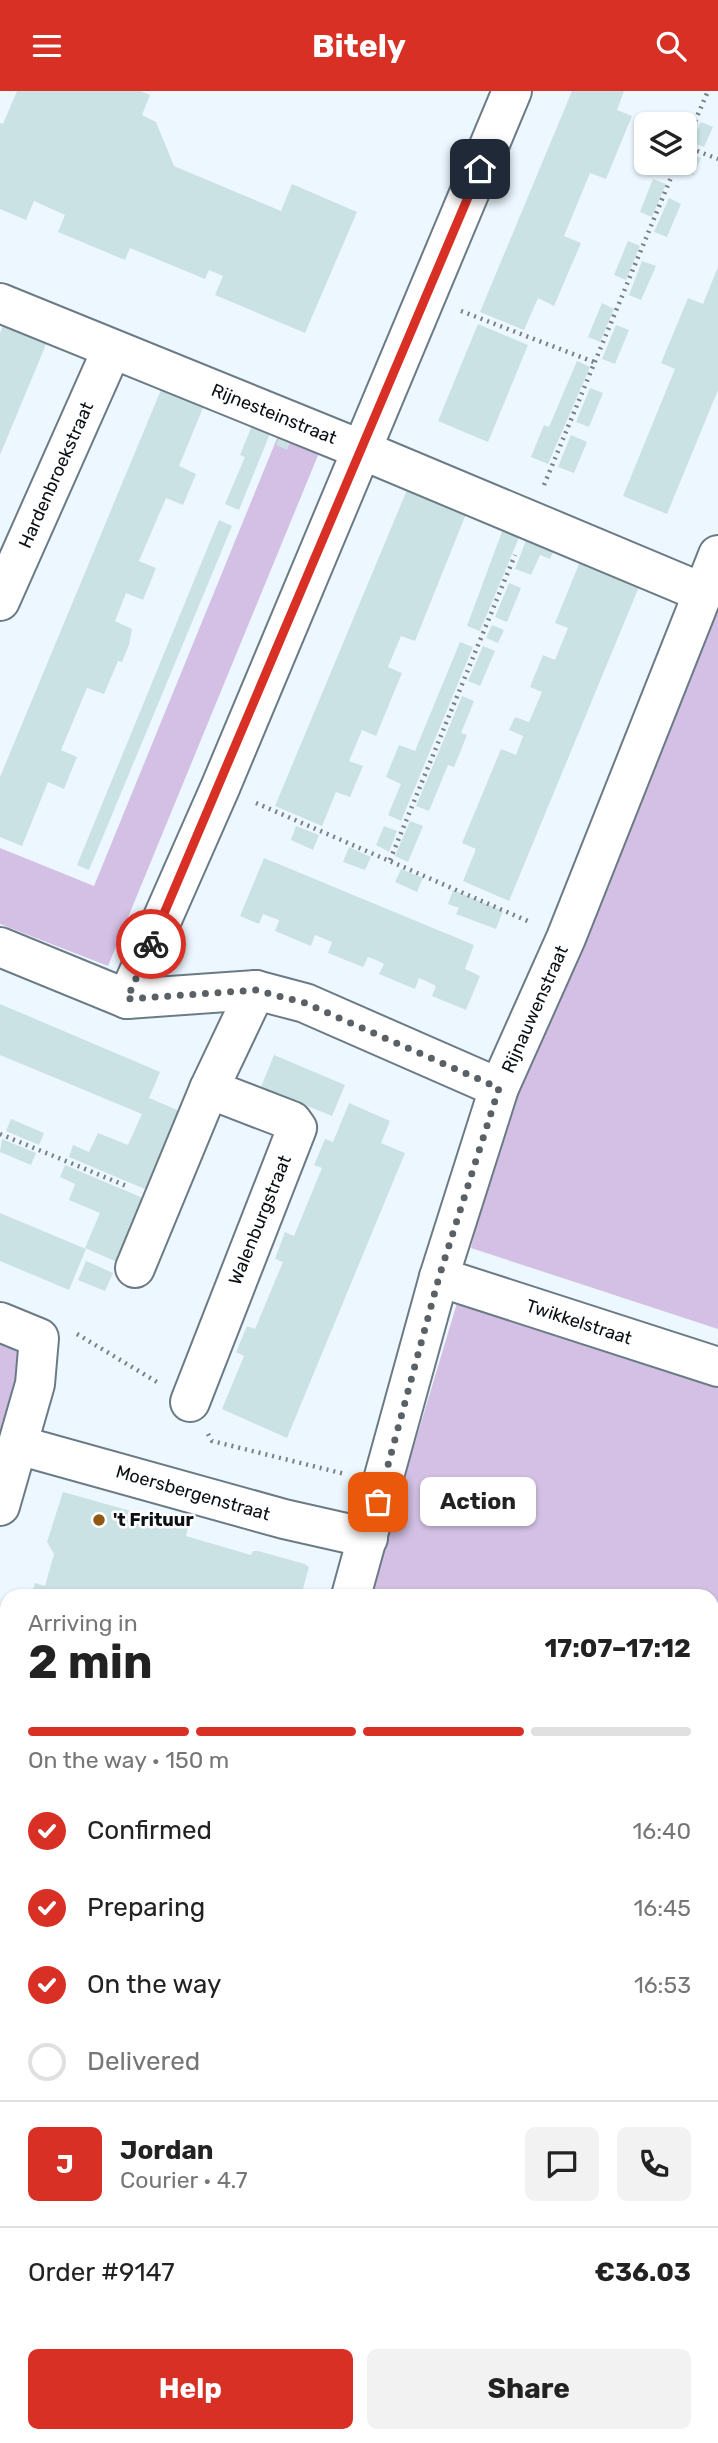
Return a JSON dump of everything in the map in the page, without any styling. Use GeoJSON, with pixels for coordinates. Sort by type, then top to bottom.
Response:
{"type":"FeatureCollection","features":[{"type":"Feature","properties":{"kind":"street"},"geometry":{"type":"LineString","coordinates":[[127,999],[220,788],[512,91]]}},
{"type":"Feature","properties":{"kind":"street","name":"Rijnesteinstraat"},"geometry":{"type":"LineString","coordinates":[[0,303],[362,450],[701,593]]}},
{"type":"Feature","properties":{"kind":"street","name":"Hardenbroekstraat"},"geometry":{"type":"LineString","coordinates":[[0,601],[112,349]]}},
{"type":"Feature","properties":{"kind":"street","name":"Rijnauwenstraat"},"geometry":{"type":"LineString","coordinates":[[353,1589],[439,1277],[499,1088],[566,938],[718,555]]}},
{"type":"Feature","properties":{"kind":"street"},"geometry":{"type":"LineString","coordinates":[[0,947],[127,999],[256,990],[305,1003],[499,1088]]}},
{"type":"Feature","properties":{"kind":"street"},"geometry":{"type":"LineString","coordinates":[[135,1268],[209,1089],[256,990]]}},
{"type":"Feature","properties":{"kind":"street","name":"Walenburgstraat"},"geometry":{"type":"LineString","coordinates":[[190,1402],[297,1128],[292,1121],[209,1089]]}},
{"type":"Feature","properties":{"kind":"street","name":"Twikkelstraat"},"geometry":{"type":"LineString","coordinates":[[439,1277],[718,1367]]}},
{"type":"Feature","properties":{"kind":"street"},"geometry":{"type":"LineString","coordinates":[[0,1322],[39,1338],[35,1384],[0,1506]]}},
{"type":"Feature","properties":{"kind":"street","name":"Moersbergenstraat"},"geometry":{"type":"LineString","coordinates":[[18,1445],[284,1519],[368,1538]]}},
{"type":"Feature","properties":{"kind":"path"},"geometry":{"type":"LineString","coordinates":[[697,116],[708,91]]}},
{"type":"Feature","properties":{"kind":"path"},"geometry":{"type":"LineString","coordinates":[[697,151],[718,159]]}},
{"type":"Feature","properties":{"kind":"path"},"geometry":{"type":"LineString","coordinates":[[426,298],[594,362]]}},
{"type":"Feature","properties":{"kind":"path"},"geometry":{"type":"LineString","coordinates":[[220,788],[566,938]]}},
{"type":"Feature","properties":{"kind":"path"},"geometry":{"type":"LineString","coordinates":[[0,1133],[162,1200]]}},
{"type":"Feature","properties":{"kind":"shaded area"},"geometry":{"type":"Polygon","coordinates":[[[280,431],[321,448],[108,966],[0,924],[0,848],[94,886],[280,431]]]}},
{"type":"Feature","properties":{"kind":"shaded area"},"geometry":{"type":"Polygon","coordinates":[[[718,598],[718,1329],[471,1248],[494,1153],[514,1091],[718,598]]]}},
{"type":"Feature","properties":{"kind":"shaded area"},"geometry":{"type":"Polygon","coordinates":[[[457,1303],[718,1387],[718,1589],[371,1589],[457,1303]]]}},
{"type":"Feature","properties":{"kind":"shaded area"},"geometry":{"type":"Polygon","coordinates":[[[0,1340],[25,1350],[0,1436],[0,1340]]]}},
{"type":"Feature","properties":{"kind":"building"},"geometry":{"type":"Polygon","coordinates":[[[17,91],[141,91],[150,95],[142,115],[156,122],[174,166],[281,211],[292,184],[357,212],[305,333],[215,295],[223,276],[209,270],[205,279],[130,248],[125,260],[58,232],[65,215],[34,201],[26,220],[0,209],[0,123],[3,124],[17,91]]]}},
{"type":"Feature","properties":{"kind":"building"},"geometry":{"type":"Polygon","coordinates":[[[572,91],[624,91],[617,110],[632,116],[606,179],[590,173],[564,236],[581,243],[554,306],[538,298],[524,330],[480,312],[572,91]]]}},
{"type":"Feature","properties":{"kind":"building"},"geometry":{"type":"Polygon","coordinates":[[[701,122],[713,127],[704,147],[697,144],[697,131],[701,122]]]}},
{"type":"Feature","properties":{"kind":"building"},"geometry":{"type":"Polygon","coordinates":[[[653,179],[666,184],[652,217],[640,212],[653,179]]]}},
{"type":"Feature","properties":{"kind":"building"},"geometry":{"type":"Polygon","coordinates":[[[669,198],[681,204],[667,237],[654,232],[669,198]]]}},
{"type":"Feature","properties":{"kind":"building"},"geometry":{"type":"Polygon","coordinates":[[[628,241],[640,246],[626,280],[614,275],[628,241]]]}},
{"type":"Feature","properties":{"kind":"building"},"geometry":{"type":"Polygon","coordinates":[[[642,261],[656,266],[641,300],[629,295],[642,261]]]}},
{"type":"Feature","properties":{"kind":"building"},"geometry":{"type":"Polygon","coordinates":[[[718,267],[718,390],[667,514],[623,496],[675,369],[661,363],[688,298],[703,304],[718,267]]]}},
{"type":"Feature","properties":{"kind":"building"},"geometry":{"type":"Polygon","coordinates":[[[602,303],[614,309],[600,342],[588,337],[602,303]]]}},
{"type":"Feature","properties":{"kind":"building"},"geometry":{"type":"Polygon","coordinates":[[[6,319],[49,337],[0,455],[0,333],[6,319]]]}},
{"type":"Feature","properties":{"kind":"building"},"geometry":{"type":"Polygon","coordinates":[[[478,324],[528,345],[488,442],[438,421],[478,324]]]}},
{"type":"Feature","properties":{"kind":"building"},"geometry":{"type":"Polygon","coordinates":[[[616,325],[629,330],[615,364],[602,359],[616,325]]]}},
{"type":"Feature","properties":{"kind":"building"},"geometry":{"type":"Polygon","coordinates":[[[577,361],[590,367],[548,464],[531,457],[544,425],[549,427],[577,361]]]}},
{"type":"Feature","properties":{"kind":"building"},"geometry":{"type":"Polygon","coordinates":[[[163,385],[205,403],[179,466],[196,474],[183,505],[166,498],[139,561],[156,568],[143,600],[126,593],[115,621],[132,629],[122,662],[118,661],[104,694],[87,688],[61,750],[77,757],[64,789],[48,782],[22,846],[0,837],[0,777],[163,385]]]}},
{"type":"Feature","properties":{"kind":"building"},"geometry":{"type":"Polygon","coordinates":[[[590,388],[603,393],[589,427],[576,422],[590,388]]]}},
{"type":"Feature","properties":{"kind":"building"},"geometry":{"type":"Polygon","coordinates":[[[253,423],[271,431],[239,510],[225,504],[245,457],[240,455],[253,423]]]}},
{"type":"Feature","properties":{"kind":"building"},"geometry":{"type":"Polygon","coordinates":[[[571,435],[587,442],[574,473],[558,467],[571,435]]]}},
{"type":"Feature","properties":{"kind":"building"},"geometry":{"type":"Polygon","coordinates":[[[279,438],[290,442],[287,450],[276,445],[279,438]]]}},
{"type":"Feature","properties":{"kind":"building"},"geometry":{"type":"Polygon","coordinates":[[[407,490],[466,514],[415,641],[401,636],[388,667],[402,673],[376,736],[362,730],[349,761],[363,766],[350,797],[336,792],[322,826],[275,806],[407,490]]]}},
{"type":"Feature","properties":{"kind":"building"},"geometry":{"type":"Polygon","coordinates":[[[219,520],[232,526],[89,870],[77,865],[219,520]]]}},
{"type":"Feature","properties":{"kind":"building"},"geometry":{"type":"Polygon","coordinates":[[[503,529],[520,535],[480,631],[467,626],[503,529]]]}},
{"type":"Feature","properties":{"kind":"building"},"geometry":{"type":"Polygon","coordinates":[[[527,538],[555,548],[550,559],[540,555],[531,575],[515,569],[527,538]]]}},
{"type":"Feature","properties":{"kind":"building"},"geometry":{"type":"Polygon","coordinates":[[[581,559],[641,582],[509,901],[463,881],[476,849],[462,843],[501,749],[516,755],[523,736],[509,730],[515,717],[529,722],[542,692],[530,687],[543,655],[555,660],[568,628],[555,623],[581,559]]]}},
{"type":"Feature","properties":{"kind":"building"},"geometry":{"type":"Polygon","coordinates":[[[509,583],[521,588],[507,622],[495,617],[509,583]]]}},
{"type":"Feature","properties":{"kind":"building"},"geometry":{"type":"Polygon","coordinates":[[[492,625],[504,630],[498,643],[486,638],[492,625]]]}},
{"type":"Feature","properties":{"kind":"building"},"geometry":{"type":"Polygon","coordinates":[[[460,642],[473,647],[401,821],[388,815],[401,784],[386,777],[399,745],[415,751],[460,642]]]}},
{"type":"Feature","properties":{"kind":"building"},"geometry":{"type":"Polygon","coordinates":[[[483,646],[495,651],[480,686],[468,681],[483,646]]]}},
{"type":"Feature","properties":{"kind":"building"},"geometry":{"type":"Polygon","coordinates":[[[462,696],[474,701],[461,733],[467,735],[454,767],[448,765],[429,811],[416,806],[462,696]]]}},
{"type":"Feature","properties":{"kind":"building"},"geometry":{"type":"Polygon","coordinates":[[[410,821],[423,826],[408,862],[395,856],[410,821]]]}},
{"type":"Feature","properties":{"kind":"building"},"geometry":{"type":"Polygon","coordinates":[[[296,826],[319,835],[313,850],[291,840],[296,826]]]}},
{"type":"Feature","properties":{"kind":"building"},"geometry":{"type":"Polygon","coordinates":[[[384,826],[397,831],[389,852],[376,845],[384,826]]]}},
{"type":"Feature","properties":{"kind":"building"},"geometry":{"type":"Polygon","coordinates":[[[349,847],[371,857],[365,870],[343,862],[349,847]]]}},
{"type":"Feature","properties":{"kind":"building"},"geometry":{"type":"Polygon","coordinates":[[[264,858],[474,945],[465,969],[480,976],[466,1010],[432,996],[436,986],[419,978],[415,989],[379,974],[384,964],[376,960],[368,957],[363,967],[328,953],[332,942],[315,935],[311,946],[275,931],[279,920],[263,914],[259,924],[240,916],[264,858]]]}},
{"type":"Feature","properties":{"kind":"building"},"geometry":{"type":"Polygon","coordinates":[[[401,869],[423,878],[417,892],[395,882],[401,869]]]}},
{"type":"Feature","properties":{"kind":"building"},"geometry":{"type":"Polygon","coordinates":[[[453,890],[503,911],[496,929],[456,914],[459,908],[448,904],[453,890]]]}},
{"type":"Feature","properties":{"kind":"building"},"geometry":{"type":"Polygon","coordinates":[[[0,1004],[160,1072],[149,1098],[180,1111],[147,1190],[69,1157],[73,1145],[89,1152],[98,1133],[128,1145],[142,1114],[0,1055],[0,1004]]]}},
{"type":"Feature","properties":{"kind":"building"},"geometry":{"type":"Polygon","coordinates":[[[274,1055],[345,1085],[332,1116],[261,1087],[274,1055]]]}},
{"type":"Feature","properties":{"kind":"building"},"geometry":{"type":"Polygon","coordinates":[[[349,1103],[390,1121],[381,1143],[405,1153],[287,1438],[222,1409],[244,1356],[236,1352],[247,1326],[255,1329],[283,1262],[275,1259],[285,1232],[294,1236],[322,1168],[314,1165],[325,1139],[333,1142],[349,1103]]]}},
{"type":"Feature","properties":{"kind":"building"},"geometry":{"type":"Polygon","coordinates":[[[11,1119],[44,1133],[39,1145],[6,1131],[11,1119]]]}},
{"type":"Feature","properties":{"kind":"building"},"geometry":{"type":"Polygon","coordinates":[[[2,1139],[36,1153],[31,1165],[0,1152],[2,1139]]]}},
{"type":"Feature","properties":{"kind":"building"},"geometry":{"type":"Polygon","coordinates":[[[65,1165],[143,1198],[117,1262],[85,1248],[100,1213],[69,1200],[75,1184],[60,1177],[65,1165]]]}},
{"type":"Feature","properties":{"kind":"building"},"geometry":{"type":"Polygon","coordinates":[[[0,1213],[86,1249],[69,1290],[0,1261],[0,1213]]]}},
{"type":"Feature","properties":{"kind":"building"},"geometry":{"type":"Polygon","coordinates":[[[86,1261],[113,1273],[105,1291],[78,1280],[86,1261]]]}},
{"type":"Feature","properties":{"kind":"building"},"geometry":{"type":"Polygon","coordinates":[[[63,1492],[188,1527],[186,1536],[251,1555],[253,1551],[258,1551],[309,1567],[303,1589],[33,1589],[35,1583],[45,1586],[54,1554],[47,1542],[63,1492]]]}},
{"type":"Feature","properties":{"kind":"way so far"},"geometry":{"type":"LineString","coordinates":[[151,944],[127,999],[256,990],[305,1003],[499,1088],[439,1277],[378,1502]]}},
{"type":"Feature","properties":{"kind":"place","name":"Action"},"geometry":{"type":"Point","coordinates":[378,1502]}},
{"type":"Feature","properties":{"kind":"place","name":"'t Frituur"},"geometry":{"type":"Point","coordinates":[99,1520]}},
{"type":"Feature","properties":{"kind":"route"},"geometry":{"type":"LineString","coordinates":[[151,944],[220,788],[480,169]]}}]}
